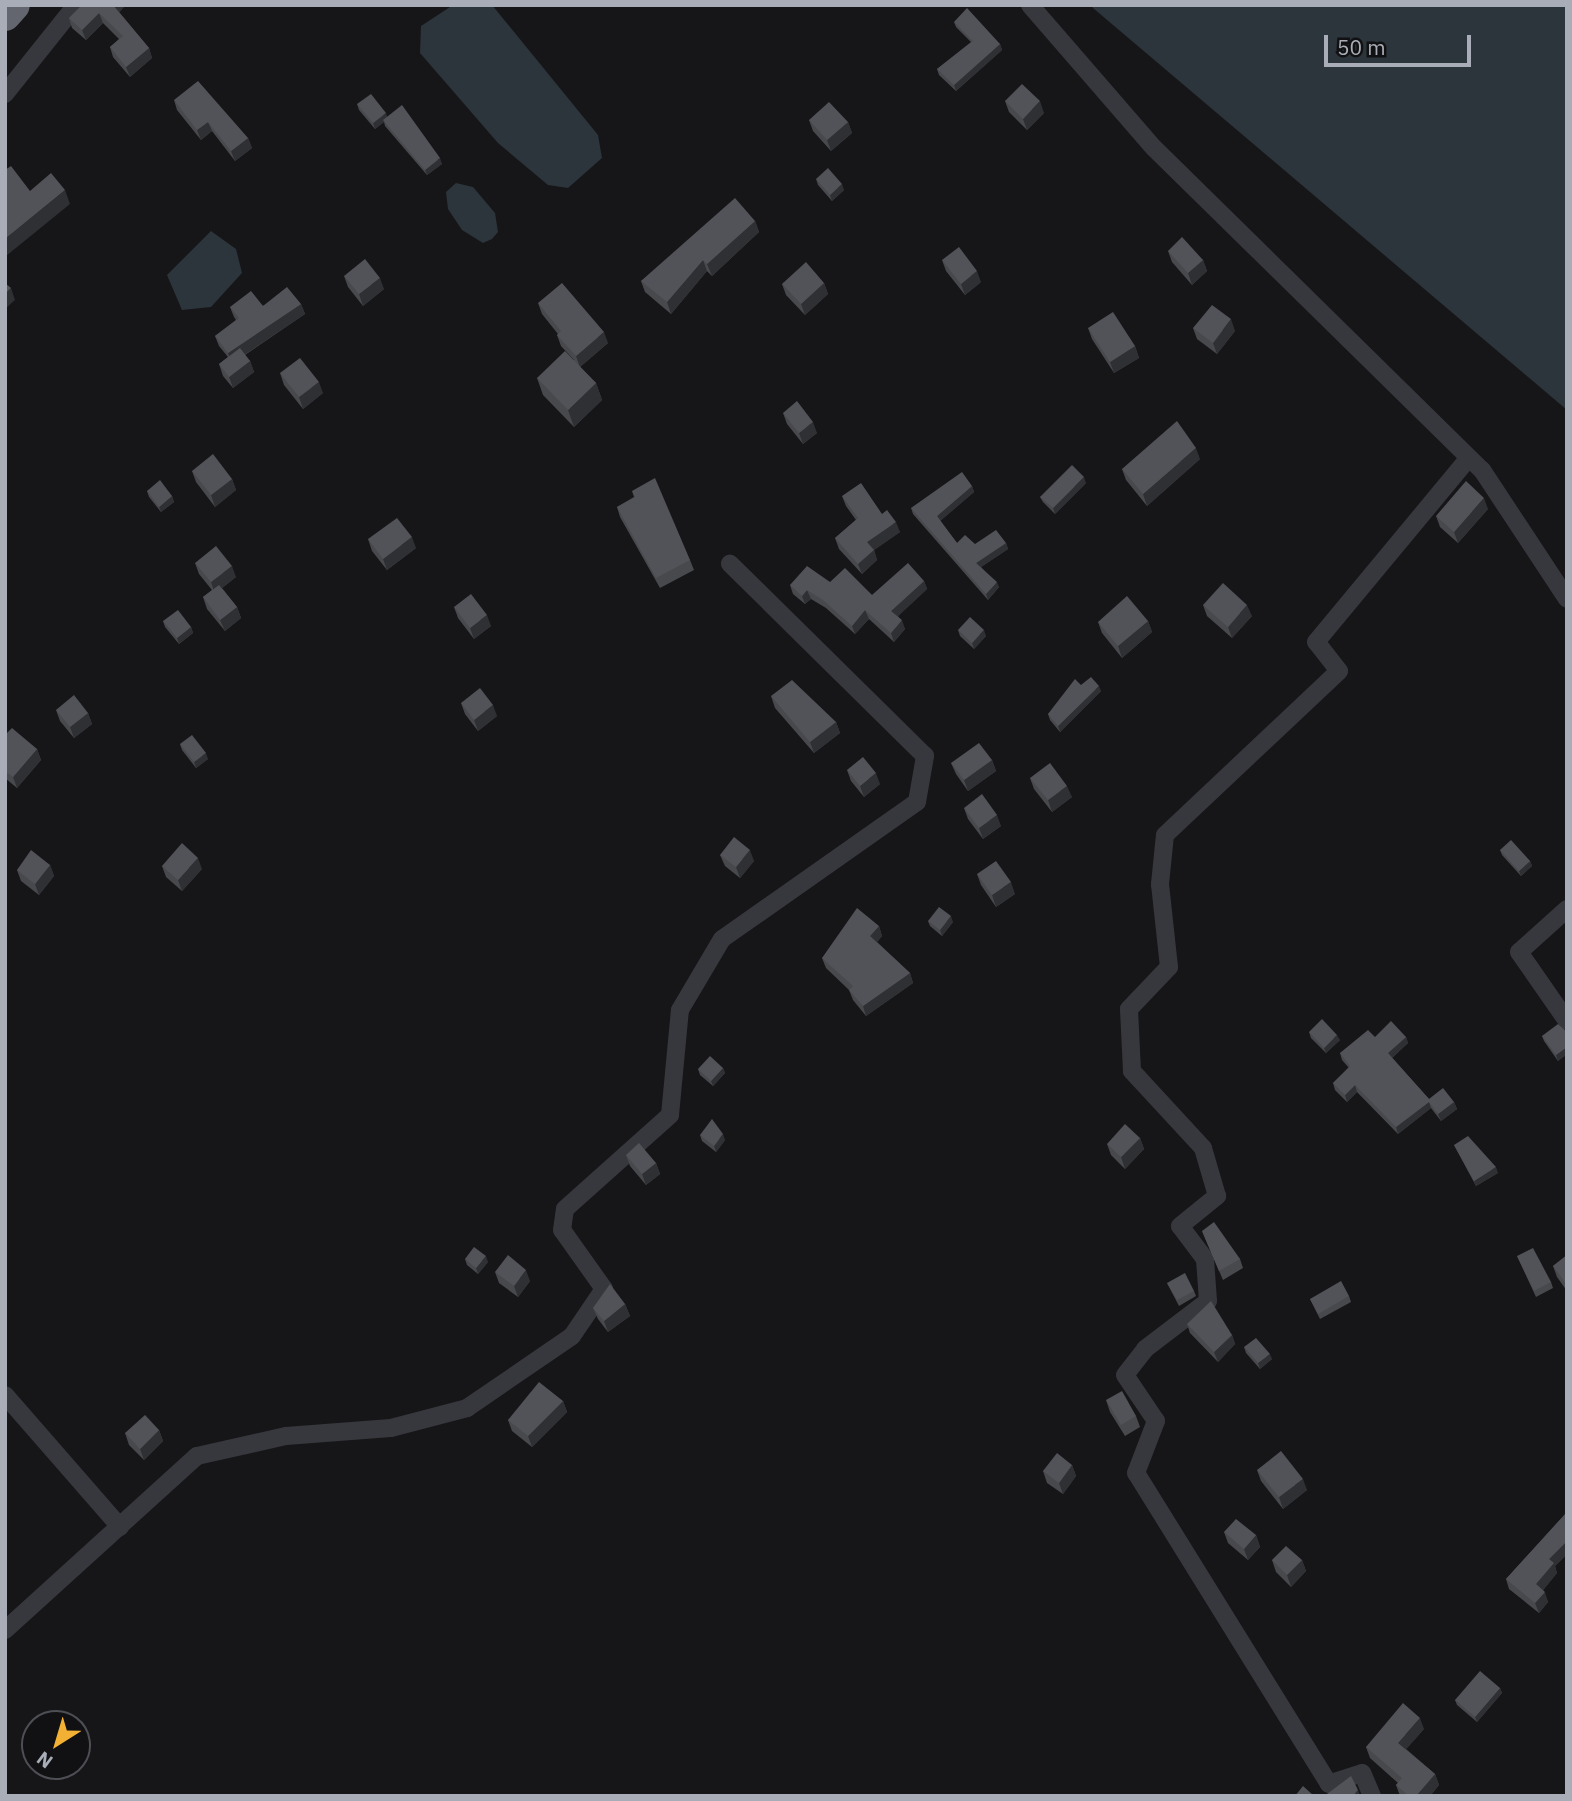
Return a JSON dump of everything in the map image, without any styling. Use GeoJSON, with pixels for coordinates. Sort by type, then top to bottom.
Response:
{"type":"FeatureCollection","features":[{"type":"Feature","properties":{"kind":"highway"},"geometry":{"type":"LineString","coordinates":[[5,15],[14,5]]}},
{"type":"Feature","properties":{"kind":"street"},"geometry":{"type":"LineString","coordinates":[[5,94],[76,5]]}},
{"type":"Feature","properties":{"kind":"street"},"geometry":{"type":"LineString","coordinates":[[1030,5],[1154,148],[1469,458],[1567,599]]}},
{"type":"Feature","properties":{"kind":"street"},"geometry":{"type":"LineString","coordinates":[[1372,1796],[1362,1773],[1329,1784],[1136,1474],[1156,1421],[1125,1375],[1145,1349],[1208,1301],[1205,1259],[1180,1226],[1217,1196],[1203,1148],[1132,1071],[1129,1009],[1169,967],[1160,884],[1165,835],[1339,671],[1316,642],[1469,458]]}},
{"type":"Feature","properties":{"kind":"street"},"geometry":{"type":"LineString","coordinates":[[5,1630],[197,1456],[286,1436],[391,1428],[467,1408],[572,1336],[604,1289],[562,1230],[565,1209],[670,1115],[680,1010],[722,939],[917,802],[925,756],[730,564]]}},
{"type":"Feature","properties":{"kind":"street"},"geometry":{"type":"LineString","coordinates":[[1567,909],[1519,953],[1567,1021]]}},
{"type":"Feature","properties":{"kind":"street"},"geometry":{"type":"LineString","coordinates":[[5,1395],[120,1527]]}},
{"type":"Feature","properties":{"kind":"shaded area"},"geometry":{"type":"Polygon","coordinates":[[[453,5],[492,5],[598,135],[602,158],[568,188],[548,185],[498,143],[420,53],[421,26],[453,5]]]}},
{"type":"Feature","properties":{"kind":"shaded area"},"geometry":{"type":"Polygon","coordinates":[[[1091,5],[1567,5],[1567,410],[1093,8],[1091,5]]]}},
{"type":"Feature","properties":{"kind":"shaded area"},"geometry":{"type":"Polygon","coordinates":[[[456,183],[473,187],[495,213],[498,232],[492,239],[483,243],[462,230],[448,209],[446,192],[456,183]]]}},
{"type":"Feature","properties":{"kind":"shaded area"},"geometry":{"type":"Polygon","coordinates":[[[211,231],[236,249],[242,273],[211,307],[182,310],[167,275],[211,231]]]}},
{"type":"Feature","properties":{"kind":"building"},"geometry":{"type":"Polygon","coordinates":[[[82,5],[113,5],[149,48],[126,67],[110,47],[123,36],[99,13],[82,30],[69,18],[82,5]]]}},
{"type":"Feature","properties":{"kind":"building"},"geometry":{"type":"Polygon","coordinates":[[[967,8],[1000,44],[954,85],[937,69],[973,41],[954,22],[967,8]]]}},
{"type":"Feature","properties":{"kind":"building"},"geometry":{"type":"Polygon","coordinates":[[[198,81],[248,138],[231,151],[208,122],[197,130],[174,100],[198,81]]]}},
{"type":"Feature","properties":{"kind":"building"},"geometry":{"type":"Polygon","coordinates":[[[1022,84],[1040,101],[1023,119],[1005,101],[1022,84]]]}},
{"type":"Feature","properties":{"kind":"building"},"geometry":{"type":"Polygon","coordinates":[[[371,94],[386,113],[373,123],[357,104],[371,94]]]}},
{"type":"Feature","properties":{"kind":"building"},"geometry":{"type":"Polygon","coordinates":[[[829,102],[848,122],[827,140],[809,120],[829,102]]]}},
{"type":"Feature","properties":{"kind":"building"},"geometry":{"type":"Polygon","coordinates":[[[402,105],[440,158],[425,170],[383,120],[402,105]]]}},
{"type":"Feature","properties":{"kind":"building"},"geometry":{"type":"Polygon","coordinates":[[[11,166],[30,191],[51,173],[65,190],[5,239],[5,170],[11,166]]]}},
{"type":"Feature","properties":{"kind":"building"},"geometry":{"type":"Polygon","coordinates":[[[828,168],[842,184],[830,195],[816,179],[828,168]]]}},
{"type":"Feature","properties":{"kind":"building"},"geometry":{"type":"Polygon","coordinates":[[[735,198],[755,221],[707,264],[703,260],[667,302],[641,281],[735,198]]]}},
{"type":"Feature","properties":{"kind":"building"},"geometry":{"type":"Polygon","coordinates":[[[1182,237],[1203,260],[1188,273],[1168,251],[1182,237]]]}},
{"type":"Feature","properties":{"kind":"building"},"geometry":{"type":"Polygon","coordinates":[[[959,247],[977,271],[961,284],[942,260],[959,247]]]}},
{"type":"Feature","properties":{"kind":"building"},"geometry":{"type":"Polygon","coordinates":[[[365,259],[380,278],[359,294],[344,276],[365,259]]]}},
{"type":"Feature","properties":{"kind":"building"},"geometry":{"type":"Polygon","coordinates":[[[806,262],[824,283],[801,304],[782,284],[806,262]]]}},
{"type":"Feature","properties":{"kind":"building"},"geometry":{"type":"Polygon","coordinates":[[[5,283],[11,288],[5,294],[5,283]]]}},
{"type":"Feature","properties":{"kind":"building"},"geometry":{"type":"Polygon","coordinates":[[[562,283],[604,332],[576,356],[557,335],[561,331],[538,303],[562,283]]]}},
{"type":"Feature","properties":{"kind":"building"},"geometry":{"type":"Polygon","coordinates":[[[287,287],[301,304],[228,353],[215,336],[239,318],[230,307],[251,291],[263,306],[287,287]]]}},
{"type":"Feature","properties":{"kind":"building"},"geometry":{"type":"Polygon","coordinates":[[[1212,305],[1231,319],[1213,343],[1193,328],[1212,305]]]}},
{"type":"Feature","properties":{"kind":"building"},"geometry":{"type":"Polygon","coordinates":[[[1113,312],[1135,346],[1110,362],[1088,328],[1113,312]]]}},
{"type":"Feature","properties":{"kind":"building"},"geometry":{"type":"Polygon","coordinates":[[[240,348],[250,361],[229,377],[219,364],[240,348]]]}},
{"type":"Feature","properties":{"kind":"building"},"geometry":{"type":"Polygon","coordinates":[[[565,351],[596,383],[568,410],[537,378],[565,351]]]}},
{"type":"Feature","properties":{"kind":"building"},"geometry":{"type":"Polygon","coordinates":[[[300,358],[319,382],[299,397],[280,373],[300,358]]]}},
{"type":"Feature","properties":{"kind":"building"},"geometry":{"type":"Polygon","coordinates":[[[797,401],[813,422],[799,433],[783,413],[797,401]]]}},
{"type":"Feature","properties":{"kind":"building"},"geometry":{"type":"Polygon","coordinates":[[[1177,421],[1196,448],[1143,494],[1122,469],[1177,421]]]}},
{"type":"Feature","properties":{"kind":"building"},"geometry":{"type":"Polygon","coordinates":[[[213,454],[232,479],[211,495],[192,471],[213,454]]]}},
{"type":"Feature","properties":{"kind":"building"},"geometry":{"type":"Polygon","coordinates":[[[1072,465],[1084,477],[1053,508],[1040,497],[1072,465]]]}},
{"type":"Feature","properties":{"kind":"building"},"geometry":{"type":"Polygon","coordinates":[[[962,472],[972,486],[937,516],[957,543],[965,535],[975,544],[996,530],[1006,543],[976,563],[997,582],[986,594],[911,508],[962,472]]]}},
{"type":"Feature","properties":{"kind":"building"},"geometry":{"type":"Polygon","coordinates":[[[655,478],[690,560],[656,578],[617,507],[635,497],[632,491],[655,478]]]}},
{"type":"Feature","properties":{"kind":"building"},"geometry":{"type":"Polygon","coordinates":[[[160,480],[172,496],[159,507],[147,491],[160,480]]]}},
{"type":"Feature","properties":{"kind":"building"},"geometry":{"type":"Polygon","coordinates":[[[1466,481],[1484,498],[1454,532],[1436,516],[1466,481]]]}},
{"type":"Feature","properties":{"kind":"building"},"geometry":{"type":"Polygon","coordinates":[[[861,483],[882,514],[887,510],[896,522],[867,542],[874,550],[858,564],[835,538],[858,518],[842,496],[861,483]]]}},
{"type":"Feature","properties":{"kind":"building"},"geometry":{"type":"Polygon","coordinates":[[[397,518],[412,537],[383,559],[368,539],[397,518]]]}},
{"type":"Feature","properties":{"kind":"building"},"geometry":{"type":"Polygon","coordinates":[[[216,546],[232,566],[211,582],[195,563],[216,546]]]}},
{"type":"Feature","properties":{"kind":"building"},"geometry":{"type":"Polygon","coordinates":[[[908,563],[924,581],[891,611],[902,620],[891,633],[865,610],[852,626],[823,600],[807,590],[802,596],[790,585],[807,566],[830,582],[845,568],[872,595],[908,563]]]}},
{"type":"Feature","properties":{"kind":"building"},"geometry":{"type":"Polygon","coordinates":[[[1223,583],[1247,605],[1228,627],[1203,605],[1223,583]]]}},
{"type":"Feature","properties":{"kind":"building"},"geometry":{"type":"Polygon","coordinates":[[[219,585],[237,607],[220,620],[203,597],[219,585]]]}},
{"type":"Feature","properties":{"kind":"building"},"geometry":{"type":"Polygon","coordinates":[[[471,594],[487,615],[470,628],[454,607],[471,594]]]}},
{"type":"Feature","properties":{"kind":"building"},"geometry":{"type":"Polygon","coordinates":[[[1127,596],[1148,621],[1118,646],[1098,622],[1127,596]]]}},
{"type":"Feature","properties":{"kind":"building"},"geometry":{"type":"Polygon","coordinates":[[[178,610],[191,627],[177,638],[163,621],[178,610]]]}},
{"type":"Feature","properties":{"kind":"building"},"geometry":{"type":"Polygon","coordinates":[[[970,617],[984,630],[972,643],[958,630],[970,617]]]}},
{"type":"Feature","properties":{"kind":"building"},"geometry":{"type":"Polygon","coordinates":[[[1091,677],[1099,686],[1058,726],[1048,714],[1075,679],[1081,685],[1091,677]]]}},
{"type":"Feature","properties":{"kind":"building"},"geometry":{"type":"Polygon","coordinates":[[[792,680],[836,722],[810,742],[771,696],[792,680]]]}},
{"type":"Feature","properties":{"kind":"building"},"geometry":{"type":"Polygon","coordinates":[[[480,688],[493,705],[474,720],[461,703],[480,688]]]}},
{"type":"Feature","properties":{"kind":"building"},"geometry":{"type":"Polygon","coordinates":[[[74,695],[88,713],[70,727],[56,710],[74,695]]]}},
{"type":"Feature","properties":{"kind":"building"},"geometry":{"type":"Polygon","coordinates":[[[12,728],[37,749],[13,777],[5,771],[5,735],[12,728]]]}},
{"type":"Feature","properties":{"kind":"building"},"geometry":{"type":"Polygon","coordinates":[[[192,735],[206,753],[194,762],[180,744],[192,735]]]}},
{"type":"Feature","properties":{"kind":"building"},"geometry":{"type":"Polygon","coordinates":[[[979,743],[992,760],[964,780],[951,763],[979,743]]]}},
{"type":"Feature","properties":{"kind":"building"},"geometry":{"type":"Polygon","coordinates":[[[863,757],[876,773],[860,786],[847,770],[863,757]]]}},
{"type":"Feature","properties":{"kind":"building"},"geometry":{"type":"Polygon","coordinates":[[[1050,763],[1067,786],[1048,800],[1030,778],[1050,763]]]}},
{"type":"Feature","properties":{"kind":"building"},"geometry":{"type":"Polygon","coordinates":[[[982,794],[997,815],[979,828],[964,808],[982,794]]]}},
{"type":"Feature","properties":{"kind":"building"},"geometry":{"type":"Polygon","coordinates":[[[734,837],[750,850],[736,867],[720,855],[734,837]]]}},
{"type":"Feature","properties":{"kind":"building"},"geometry":{"type":"Polygon","coordinates":[[[1511,840],[1530,861],[1519,871],[1500,850],[1511,840]]]}},
{"type":"Feature","properties":{"kind":"building"},"geometry":{"type":"Polygon","coordinates":[[[182,843],[198,858],[178,880],[162,866],[182,843]]]}},
{"type":"Feature","properties":{"kind":"building"},"geometry":{"type":"Polygon","coordinates":[[[31,850],[50,865],[35,884],[17,870],[31,850]]]}},
{"type":"Feature","properties":{"kind":"building"},"geometry":{"type":"Polygon","coordinates":[[[996,861],[1011,882],[992,895],[977,874],[996,861]]]}},
{"type":"Feature","properties":{"kind":"building"},"geometry":{"type":"Polygon","coordinates":[[[939,907],[951,916],[940,930],[928,921],[939,907]]]}},
{"type":"Feature","properties":{"kind":"building"},"geometry":{"type":"Polygon","coordinates":[[[857,908],[879,926],[870,936],[910,973],[863,1006],[849,990],[853,986],[822,958],[857,908]]]}},
{"type":"Feature","properties":{"kind":"building"},"geometry":{"type":"Polygon","coordinates":[[[1322,1019],[1337,1035],[1324,1048],[1309,1032],[1322,1019]]]}},
{"type":"Feature","properties":{"kind":"building"},"geometry":{"type":"Polygon","coordinates":[[[1391,1021],[1406,1037],[1388,1053],[1429,1099],[1443,1088],[1454,1102],[1438,1114],[1429,1102],[1396,1127],[1355,1085],[1345,1095],[1333,1083],[1350,1066],[1340,1053],[1368,1030],[1375,1037],[1391,1021]]]}},
{"type":"Feature","properties":{"kind":"building"},"geometry":{"type":"Polygon","coordinates":[[[1558,1024],[1567,1032],[1567,1047],[1556,1055],[1542,1036],[1558,1024]]]}},
{"type":"Feature","properties":{"kind":"building"},"geometry":{"type":"Polygon","coordinates":[[[710,1056],[723,1068],[711,1081],[698,1069],[710,1056]]]}},
{"type":"Feature","properties":{"kind":"building"},"geometry":{"type":"Polygon","coordinates":[[[712,1119],[723,1134],[714,1146],[700,1135],[712,1119]]]}},
{"type":"Feature","properties":{"kind":"building"},"geometry":{"type":"Polygon","coordinates":[[[1125,1124],[1140,1138],[1121,1157],[1107,1144],[1125,1124]]]}},
{"type":"Feature","properties":{"kind":"building"},"geometry":{"type":"Polygon","coordinates":[[[1468,1136],[1496,1167],[1474,1181],[1454,1145],[1468,1136]]]}},
{"type":"Feature","properties":{"kind":"building"},"geometry":{"type":"Polygon","coordinates":[[[639,1143],[656,1163],[642,1174],[626,1155],[639,1143]]]}},
{"type":"Feature","properties":{"kind":"building"},"geometry":{"type":"Polygon","coordinates":[[[1214,1222],[1240,1259],[1219,1271],[1202,1231],[1214,1222]]]}},
{"type":"Feature","properties":{"kind":"building"},"geometry":{"type":"Polygon","coordinates":[[[474,1247],[486,1256],[476,1268],[465,1259],[474,1247]]]}},
{"type":"Feature","properties":{"kind":"building"},"geometry":{"type":"Polygon","coordinates":[[[1533,1248],[1551,1282],[1534,1291],[1517,1256],[1533,1248]]]}},
{"type":"Feature","properties":{"kind":"building"},"geometry":{"type":"Polygon","coordinates":[[[508,1255],[526,1270],[514,1286],[495,1272],[508,1255]]]}},
{"type":"Feature","properties":{"kind":"building"},"geometry":{"type":"Polygon","coordinates":[[[1567,1255],[1567,1285],[1553,1266],[1567,1255]]]}},
{"type":"Feature","properties":{"kind":"building"},"geometry":{"type":"Polygon","coordinates":[[[1185,1273],[1194,1291],[1177,1300],[1167,1283],[1185,1273]]]}},
{"type":"Feature","properties":{"kind":"building"},"geometry":{"type":"Polygon","coordinates":[[[1341,1281],[1349,1296],[1318,1314],[1310,1299],[1341,1281]]]}},
{"type":"Feature","properties":{"kind":"building"},"geometry":{"type":"Polygon","coordinates":[[[610,1284],[625,1304],[604,1321],[593,1308],[610,1284]]]}},
{"type":"Feature","properties":{"kind":"building"},"geometry":{"type":"Polygon","coordinates":[[[1211,1301],[1232,1335],[1214,1352],[1187,1324],[1211,1301]]]}},
{"type":"Feature","properties":{"kind":"building"},"geometry":{"type":"Polygon","coordinates":[[[1256,1338],[1270,1354],[1258,1363],[1244,1347],[1256,1338]]]}},
{"type":"Feature","properties":{"kind":"building"},"geometry":{"type":"Polygon","coordinates":[[[539,1382],[563,1401],[528,1436],[508,1420],[539,1382]]]}},
{"type":"Feature","properties":{"kind":"building"},"geometry":{"type":"Polygon","coordinates":[[[1122,1391],[1136,1416],[1121,1425],[1106,1400],[1122,1391]]]}},
{"type":"Feature","properties":{"kind":"building"},"geometry":{"type":"Polygon","coordinates":[[[145,1415],[159,1430],[140,1449],[125,1433],[145,1415]]]}},
{"type":"Feature","properties":{"kind":"building"},"geometry":{"type":"Polygon","coordinates":[[[1281,1451],[1303,1479],[1279,1497],[1257,1470],[1281,1451]]]}},
{"type":"Feature","properties":{"kind":"building"},"geometry":{"type":"Polygon","coordinates":[[[1057,1453],[1072,1465],[1059,1483],[1043,1471],[1057,1453]]]}},
{"type":"Feature","properties":{"kind":"building"},"geometry":{"type":"Polygon","coordinates":[[[1567,1512],[1567,1541],[1549,1559],[1554,1563],[1536,1584],[1545,1592],[1535,1603],[1506,1579],[1567,1512]]]}},
{"type":"Feature","properties":{"kind":"building"},"geometry":{"type":"Polygon","coordinates":[[[1236,1519],[1256,1535],[1244,1549],[1224,1532],[1236,1519]]]}},
{"type":"Feature","properties":{"kind":"building"},"geometry":{"type":"Polygon","coordinates":[[[1286,1546],[1302,1560],[1287,1575],[1272,1560],[1286,1546]]]}},
{"type":"Feature","properties":{"kind":"building"},"geometry":{"type":"Polygon","coordinates":[[[1480,1671],[1500,1688],[1475,1717],[1455,1700],[1480,1671]]]}},
{"type":"Feature","properties":{"kind":"building"},"geometry":{"type":"Polygon","coordinates":[[[1403,1703],[1420,1718],[1398,1743],[1435,1774],[1416,1796],[1409,1796],[1396,1785],[1402,1778],[1366,1747],[1403,1703]]]}},
{"type":"Feature","properties":{"kind":"building"},"geometry":{"type":"Polygon","coordinates":[[[1351,1776],[1358,1790],[1353,1796],[1327,1794],[1351,1776]]]}},
{"type":"Feature","properties":{"kind":"building"},"geometry":{"type":"Polygon","coordinates":[[[1303,1786],[1314,1796],[1295,1796],[1303,1786]]]}}]}
